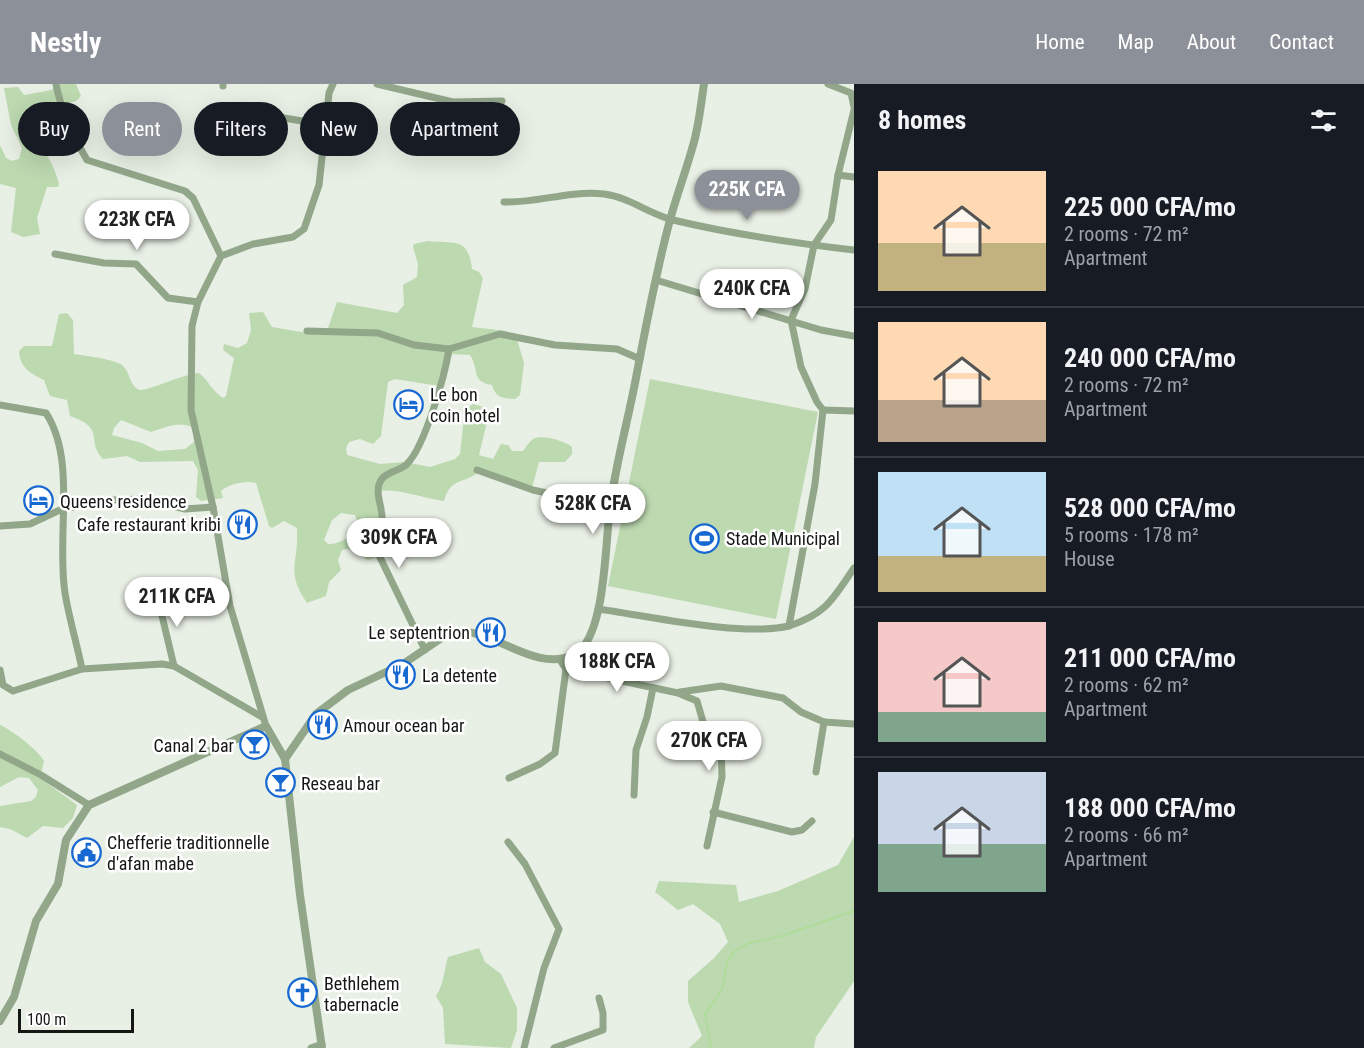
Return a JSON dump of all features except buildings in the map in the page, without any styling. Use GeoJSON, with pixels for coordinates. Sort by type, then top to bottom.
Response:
{"type":"FeatureCollection","features":[{"type":"Feature","properties":{"kind":"street"},"geometry":{"type":"LineString","coordinates":[[56,84],[59,101],[72,134],[87,160],[185,191],[193,198],[221,256]]}},
{"type":"Feature","properties":{"kind":"street"},"geometry":{"type":"LineString","coordinates":[[328,102],[333,84]]}},
{"type":"Feature","properties":{"kind":"street"},"geometry":{"type":"LineString","coordinates":[[377,84],[453,102],[502,101]]}},
{"type":"Feature","properties":{"kind":"street"},"geometry":{"type":"LineString","coordinates":[[285,759],[316,714],[332,702],[360,682],[403,664],[456,631],[479,636],[552,660],[560,660],[585,646],[593,630],[598,609],[610,507],[656,280],[670,219],[695,140],[704,84]]}},
{"type":"Feature","properties":{"kind":"street"},"geometry":{"type":"LineString","coordinates":[[789,626],[815,484],[823,410],[801,367],[791,332],[791,320],[805,289],[814,245],[831,220],[838,174],[854,110],[851,93],[828,84]]}},
{"type":"Feature","properties":{"kind":"street"},"geometry":{"type":"LineString","coordinates":[[311,1048],[322,1046],[300,895],[285,759],[262,717],[230,606],[213,507],[190,410],[192,326],[198,302],[221,256],[253,244],[292,237],[304,229],[319,184],[322,156]]}},
{"type":"Feature","properties":{"kind":"street"},"geometry":{"type":"LineString","coordinates":[[838,174],[854,177]]}},
{"type":"Feature","properties":{"kind":"street"},"geometry":{"type":"LineString","coordinates":[[504,202],[521,203],[574,192],[606,194],[624,198],[670,219],[854,250]]}},
{"type":"Feature","properties":{"kind":"street"},"geometry":{"type":"LineString","coordinates":[[55,254],[104,263],[136,264],[168,298],[198,302]]}},
{"type":"Feature","properties":{"kind":"street"},"geometry":{"type":"LineString","coordinates":[[656,280],[854,336]]}},
{"type":"Feature","properties":{"kind":"street"},"geometry":{"type":"LineString","coordinates":[[307,331],[378,333],[414,345],[449,349],[500,334],[555,345],[617,349],[640,359]]}},
{"type":"Feature","properties":{"kind":"street"},"geometry":{"type":"LineString","coordinates":[[425,650],[376,549],[375,540],[382,523],[379,488],[383,478],[406,465],[415,452],[444,378],[449,349]]}},
{"type":"Feature","properties":{"kind":"street"},"geometry":{"type":"LineString","coordinates":[[0,405],[44,411],[59,441],[63,464],[65,593],[82,669]]}},
{"type":"Feature","properties":{"kind":"street"},"geometry":{"type":"LineString","coordinates":[[823,410],[854,411]]}},
{"type":"Feature","properties":{"kind":"street"},"geometry":{"type":"LineString","coordinates":[[477,470],[526,488],[610,507]]}},
{"type":"Feature","properties":{"kind":"street"},"geometry":{"type":"LineString","coordinates":[[0,526],[30,525],[62,509],[114,500],[143,499],[174,508],[213,507]]}},
{"type":"Feature","properties":{"kind":"street"},"geometry":{"type":"LineString","coordinates":[[598,609],[725,627],[770,629],[789,626],[812,618],[820,612],[831,602],[854,568]]}},
{"type":"Feature","properties":{"kind":"street"},"geometry":{"type":"LineString","coordinates":[[157,595],[174,666]]}},
{"type":"Feature","properties":{"kind":"street"},"geometry":{"type":"LineString","coordinates":[[509,778],[540,764],[555,753],[566,669],[560,660]]}},
{"type":"Feature","properties":{"kind":"street"},"geometry":{"type":"LineString","coordinates":[[0,670],[3,686],[13,691],[82,669],[162,664],[174,666],[262,717]]}},
{"type":"Feature","properties":{"kind":"street"},"geometry":{"type":"LineString","coordinates":[[566,669],[678,693],[697,700],[706,732],[718,738],[721,743],[722,777],[707,846]]}},
{"type":"Feature","properties":{"kind":"street"},"geometry":{"type":"LineString","coordinates":[[678,693],[712,686],[730,687],[783,698],[801,712],[824,722],[854,724]]}},
{"type":"Feature","properties":{"kind":"street"},"geometry":{"type":"LineString","coordinates":[[634,795],[636,750],[647,717],[653,688]]}},
{"type":"Feature","properties":{"kind":"street"},"geometry":{"type":"LineString","coordinates":[[816,772],[824,722]]}},
{"type":"Feature","properties":{"kind":"street"},"geometry":{"type":"LineString","coordinates":[[0,1021],[14,997],[36,921],[59,881],[66,840],[89,805],[266,726]]}},
{"type":"Feature","properties":{"kind":"street"},"geometry":{"type":"LineString","coordinates":[[0,754],[41,775],[89,805]]}},
{"type":"Feature","properties":{"kind":"street"},"geometry":{"type":"LineString","coordinates":[[713,812],[752,824],[792,832],[802,830],[812,821]]}},
{"type":"Feature","properties":{"kind":"street"},"geometry":{"type":"LineString","coordinates":[[508,842],[525,864],[559,929],[544,968],[524,1048]]}},
{"type":"Feature","properties":{"kind":"street"},"geometry":{"type":"LineString","coordinates":[[555,1048],[603,1030],[603,1013],[599,998]]}},
{"type":"Feature","properties":{"kind":"green space"},"geometry":{"type":"Polygon","coordinates":[[[55,84],[76,84],[81,96],[73,102],[18,102],[18,140],[11,125],[4,88],[18,87],[24,95],[52,90],[55,84]]]}},
{"type":"Feature","properties":{"kind":"green space"},"geometry":{"type":"Polygon","coordinates":[[[0,145],[6,158],[12,161],[19,159],[20,156],[47,156],[59,184],[58,187],[47,187],[37,218],[40,234],[23,237],[11,232],[16,188],[0,184],[0,145]]]}},
{"type":"Feature","properties":{"kind":"green space"},"geometry":{"type":"Polygon","coordinates":[[[428,241],[459,244],[464,247],[472,269],[479,272],[483,278],[472,327],[506,331],[516,336],[524,363],[520,395],[515,399],[495,393],[492,385],[478,378],[470,355],[453,354],[444,366],[439,386],[395,379],[388,382],[381,436],[373,444],[360,439],[349,442],[346,448],[347,455],[380,464],[405,462],[430,467],[455,459],[460,454],[467,408],[473,404],[483,407],[487,422],[479,455],[493,459],[501,444],[508,445],[512,451],[523,451],[533,439],[542,437],[569,445],[572,447],[572,454],[565,462],[539,462],[532,488],[479,472],[453,485],[444,501],[402,492],[377,491],[381,523],[380,556],[368,560],[353,550],[342,550],[338,560],[341,570],[329,582],[326,596],[307,603],[296,583],[294,567],[297,528],[284,521],[272,528],[269,526],[256,483],[242,482],[221,491],[223,498],[201,501],[196,497],[198,470],[193,461],[140,462],[127,456],[103,459],[95,446],[92,430],[88,425],[70,416],[67,400],[50,396],[44,380],[34,375],[21,362],[19,351],[24,346],[52,346],[59,314],[67,313],[73,320],[74,354],[121,364],[132,383],[140,390],[199,373],[223,398],[226,396],[234,358],[223,350],[224,344],[238,348],[247,343],[251,330],[249,313],[263,312],[272,327],[307,333],[327,331],[337,302],[397,313],[404,305],[403,285],[417,277],[418,264],[414,244],[428,241]],[[121,420],[114,428],[112,435],[142,443],[158,451],[185,449],[194,442],[193,428],[188,426],[172,426],[151,432],[121,420]],[[341,513],[332,520],[324,540],[328,544],[338,543],[346,538],[358,523],[355,515],[341,513]]]}},
{"type":"Feature","properties":{"kind":"green space","name":"Stade Municipal"},"geometry":{"type":"Polygon","coordinates":[[[650,379],[818,412],[776,619],[608,586],[650,379]]]}},
{"type":"Feature","properties":{"kind":"green space"},"geometry":{"type":"Polygon","coordinates":[[[0,725],[11,731],[41,756],[44,761],[40,778],[77,805],[73,818],[63,828],[43,826],[27,838],[10,829],[0,827],[0,806],[31,801],[36,797],[38,790],[29,778],[19,777],[0,787],[0,725]]]}},
{"type":"Feature","properties":{"kind":"green space"},"geometry":{"type":"Polygon","coordinates":[[[854,837],[854,981],[816,1037],[814,1048],[689,1048],[702,1036],[688,1002],[688,981],[728,942],[720,924],[693,904],[678,910],[655,892],[659,881],[736,885],[739,902],[778,891],[838,865],[854,837]]]}},
{"type":"Feature","properties":{"kind":"green space"},"geometry":{"type":"Polygon","coordinates":[[[479,948],[485,962],[501,974],[517,1008],[517,1030],[511,1048],[445,1044],[443,1008],[436,996],[448,957],[479,948]]]}},
{"type":"Feature","properties":{"kind":"waterway"},"geometry":{"type":"LineString","coordinates":[[711,1048],[705,1014],[722,990],[727,962],[734,952],[749,943],[782,936],[854,911]]}},
{"type":"Feature","properties":{"kind":"place","name":"Le bon coin hotel"},"geometry":{"type":"Point","coordinates":[409,404]}},
{"type":"Feature","properties":{"kind":"place","name":"Queens residence"},"geometry":{"type":"Point","coordinates":[39,501]}},
{"type":"Feature","properties":{"kind":"place","name":"Cafe restaurant kribi"},"geometry":{"type":"Point","coordinates":[242,524]}},
{"type":"Feature","properties":{"kind":"place","name":"Stade Municipal"},"geometry":{"type":"Point","coordinates":[705,538]}},
{"type":"Feature","properties":{"kind":"place","name":"Le septentrion"},"geometry":{"type":"Point","coordinates":[491,632]}},
{"type":"Feature","properties":{"kind":"place","name":"La detente"},"geometry":{"type":"Point","coordinates":[401,675]}},
{"type":"Feature","properties":{"kind":"place","name":"Amour ocean bar"},"geometry":{"type":"Point","coordinates":[322,725]}},
{"type":"Feature","properties":{"kind":"place","name":"Canal 2 bar"},"geometry":{"type":"Point","coordinates":[255,745]}},
{"type":"Feature","properties":{"kind":"place","name":"Reseau bar"},"geometry":{"type":"Point","coordinates":[280,783]}},
{"type":"Feature","properties":{"kind":"place","name":"Chefferie traditionnelle d'afan mabe"},"geometry":{"type":"Point","coordinates":[86,852]}},
{"type":"Feature","properties":{"kind":"place","name":"Bethlehem tabernacle"},"geometry":{"type":"Point","coordinates":[303,993]}}]}
